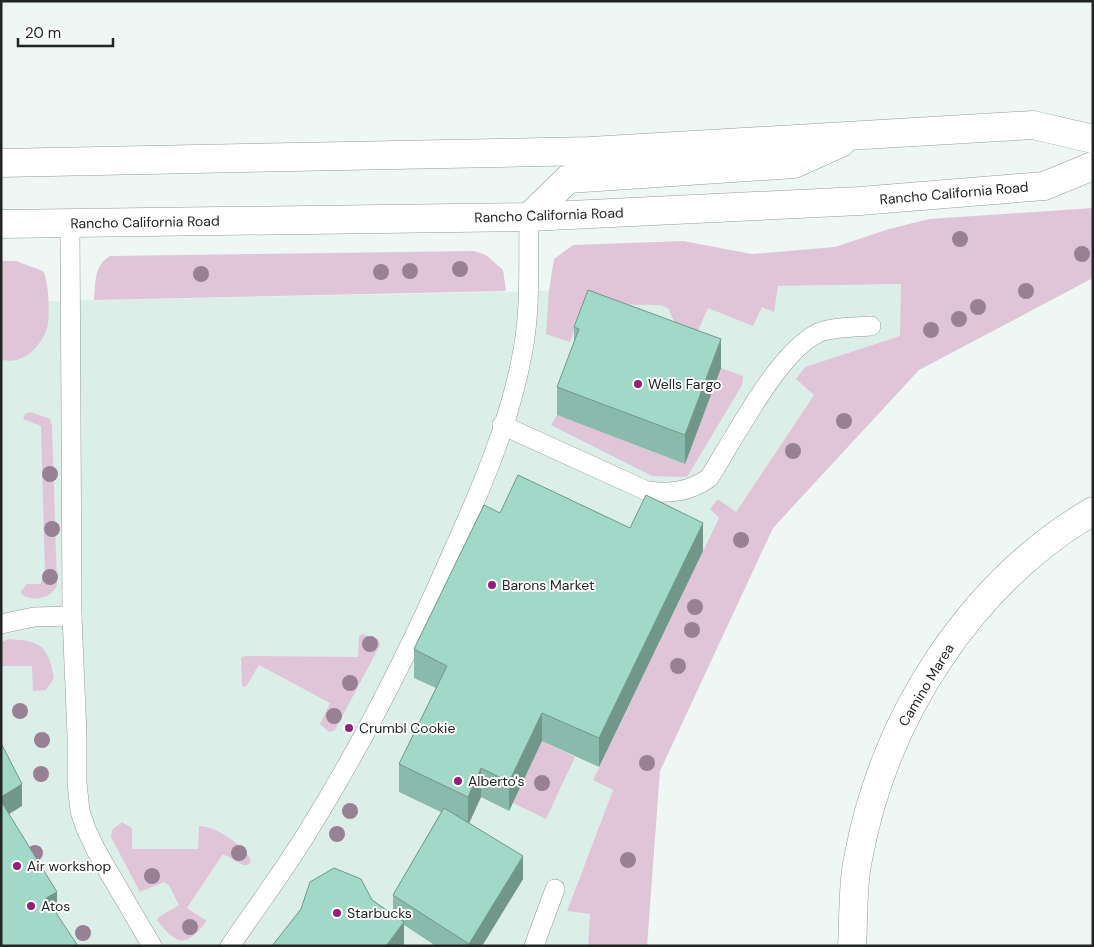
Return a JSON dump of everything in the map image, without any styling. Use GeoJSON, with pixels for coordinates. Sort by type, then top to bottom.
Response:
{"type":"FeatureCollection","features":[{"type":"Feature","properties":{"kind":"main road"},"geometry":{"type":"LineString","coordinates":[[1,163],[590,151],[1033,125],[1093,139]]}},
{"type":"Feature","properties":{"kind":"main road"},"geometry":{"type":"LineString","coordinates":[[529,217],[568,179],[794,164],[856,136]]}},
{"type":"Feature","properties":{"kind":"main road","name":"Rancho California Road"},"geometry":{"type":"LineString","coordinates":[[1,224],[529,217],[860,201],[1044,186],[1093,166]]}},
{"type":"Feature","properties":{"kind":"main road","name":"Camino Marea"},"geometry":{"type":"LineString","coordinates":[[852,946],[857,860],[877,781],[907,711],[945,650],[997,585],[1058,531],[1093,511]]}},
{"type":"Feature","properties":{"kind":"lane"},"geometry":{"type":"LineString","coordinates":[[230,946],[308,832],[368,728],[453,552],[476,499],[502,425],[523,352],[526,327],[529,217]]}},
{"type":"Feature","properties":{"kind":"lane"},"geometry":{"type":"LineString","coordinates":[[70,222],[72,616],[77,735],[76,782],[80,810],[97,852],[152,946]]}},
{"type":"Feature","properties":{"kind":"lane"},"geometry":{"type":"LineString","coordinates":[[502,425],[647,491],[664,493],[683,491],[696,487],[709,478],[782,362],[805,340],[820,332],[872,326]]}},
{"type":"Feature","properties":{"kind":"lane"},"geometry":{"type":"LineString","coordinates":[[1,624],[34,617],[72,616]]}},
{"type":"Feature","properties":{"kind":"lane"},"geometry":{"type":"LineString","coordinates":[[534,946],[555,890]]}},
{"type":"Feature","properties":{"kind":"shaded area"},"geometry":{"type":"Polygon","coordinates":[[[1093,208],[1093,278],[919,370],[773,528],[660,771],[647,946],[588,946],[590,914],[567,911],[613,790],[593,780],[719,518],[710,509],[718,499],[736,512],[814,395],[796,379],[805,367],[900,336],[901,284],[778,286],[774,312],[762,307],[753,326],[708,308],[692,344],[669,335],[674,321],[668,308],[660,305],[593,304],[580,313],[570,342],[546,334],[549,290],[554,259],[573,245],[683,241],[752,254],[835,247],[889,229],[929,219],[1093,208]]]}},
{"type":"Feature","properties":{"kind":"shaded area"},"geometry":{"type":"Polygon","coordinates":[[[474,251],[486,255],[503,270],[506,291],[94,300],[96,275],[101,265],[110,256],[474,251]]]}},
{"type":"Feature","properties":{"kind":"shaded area"},"geometry":{"type":"Polygon","coordinates":[[[1,261],[16,261],[43,271],[47,283],[47,328],[41,342],[30,353],[16,360],[9,361],[1,359],[1,261]]]}},
{"type":"Feature","properties":{"kind":"shaded area"},"geometry":{"type":"Polygon","coordinates":[[[901,284],[901,336],[805,367],[814,395],[735,513],[719,499],[710,509],[719,518],[593,780],[613,790],[567,910],[590,914],[588,946],[1,946],[1,302],[901,284]]]}},
{"type":"Feature","properties":{"kind":"shaded area"},"geometry":{"type":"Polygon","coordinates":[[[721,368],[743,376],[742,385],[687,477],[652,476],[551,425],[557,415],[685,464],[721,368]]]}},
{"type":"Feature","properties":{"kind":"shaded area"},"geometry":{"type":"Polygon","coordinates":[[[31,412],[50,419],[52,426],[57,585],[51,593],[42,598],[26,597],[22,595],[21,591],[27,584],[40,584],[45,574],[41,426],[23,419],[25,414],[31,412]]]}},
{"type":"Feature","properties":{"kind":"shaded area"},"geometry":{"type":"Polygon","coordinates":[[[362,634],[378,639],[380,645],[335,730],[329,732],[320,724],[330,703],[259,665],[247,685],[244,687],[242,685],[241,658],[245,656],[358,657],[359,637],[362,634]]]}},
{"type":"Feature","properties":{"kind":"shaded area"},"geometry":{"type":"Polygon","coordinates":[[[9,639],[29,641],[42,647],[46,652],[54,678],[46,690],[33,691],[32,666],[1,666],[1,642],[9,639]]]}},
{"type":"Feature","properties":{"kind":"shaded area"},"geometry":{"type":"Polygon","coordinates":[[[542,741],[575,757],[546,819],[513,803],[542,741]]]}},
{"type":"Feature","properties":{"kind":"shaded area"},"geometry":{"type":"Polygon","coordinates":[[[122,822],[132,828],[132,849],[198,849],[199,826],[213,829],[229,838],[243,849],[251,861],[248,865],[243,865],[223,854],[187,908],[207,921],[193,936],[182,940],[177,939],[164,929],[157,920],[179,905],[169,885],[164,882],[140,892],[111,837],[112,830],[122,822]]]}},
{"type":"Feature","properties":{"kind":"building"},"geometry":{"type":"Polygon","coordinates":[[[588,290],[721,339],[685,435],[557,387],[579,329],[574,327],[588,290]]]}},
{"type":"Feature","properties":{"kind":"building"},"geometry":{"type":"Polygon","coordinates":[[[518,475],[630,528],[646,495],[703,523],[599,738],[542,713],[509,782],[481,768],[468,797],[399,764],[447,666],[414,649],[484,505],[500,513],[518,475]]]}},
{"type":"Feature","properties":{"kind":"building"},"geometry":{"type":"Polygon","coordinates":[[[1,743],[22,784],[1,797],[1,743]]]}},
{"type":"Feature","properties":{"kind":"building"},"geometry":{"type":"Polygon","coordinates":[[[1,801],[57,892],[46,898],[78,946],[1,946],[1,801]]]}},
{"type":"Feature","properties":{"kind":"building"},"geometry":{"type":"Polygon","coordinates":[[[444,808],[523,856],[469,944],[393,895],[444,808]]]}},
{"type":"Feature","properties":{"kind":"building"},"geometry":{"type":"Polygon","coordinates":[[[334,868],[361,879],[372,900],[404,922],[386,946],[272,946],[301,909],[310,882],[334,868]]]}},
{"type":"Feature","properties":{"kind":"place","name":"Wells Fargo"},"geometry":{"type":"Point","coordinates":[638,384]}},
{"type":"Feature","properties":{"kind":"place","name":"Barons Market"},"geometry":{"type":"Point","coordinates":[492,585]}},
{"type":"Feature","properties":{"kind":"place","name":"Crumbl Cookie"},"geometry":{"type":"Point","coordinates":[349,728]}},
{"type":"Feature","properties":{"kind":"place","name":"Alberto's"},"geometry":{"type":"Point","coordinates":[458,781]}},
{"type":"Feature","properties":{"kind":"place","name":"Air workshop"},"geometry":{"type":"Point","coordinates":[17,866]}},
{"type":"Feature","properties":{"kind":"place","name":"Atos"},"geometry":{"type":"Point","coordinates":[31,906]}},
{"type":"Feature","properties":{"kind":"place","name":"Starbucks"},"geometry":{"type":"Point","coordinates":[337,913]}}]}
